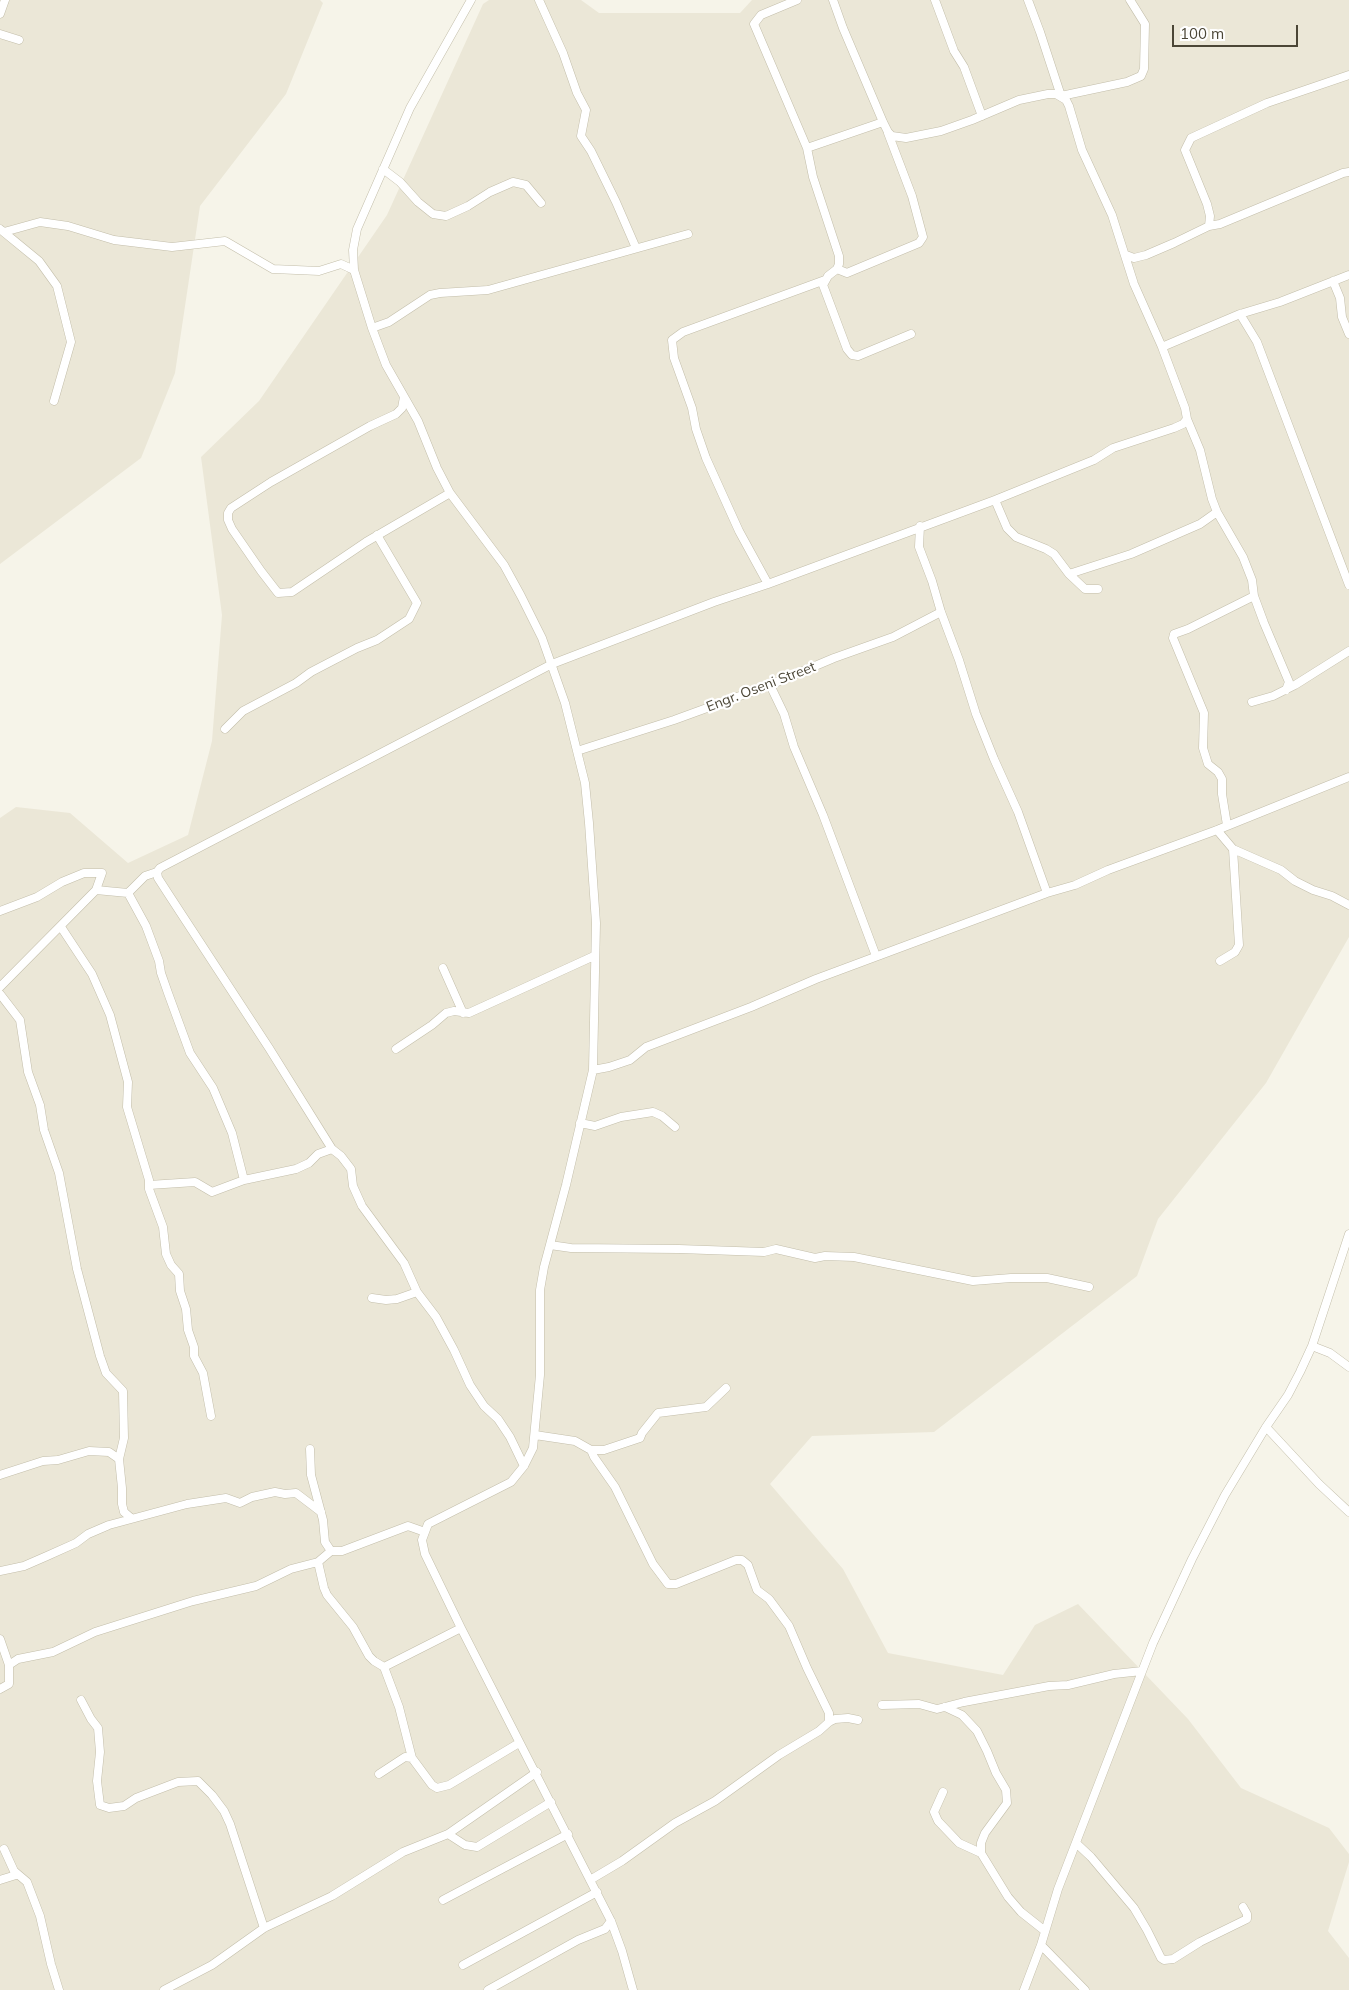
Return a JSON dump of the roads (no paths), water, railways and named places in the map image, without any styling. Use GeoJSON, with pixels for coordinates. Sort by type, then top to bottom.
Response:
{"type":"FeatureCollection","features":[{"type":"Feature","properties":{"kind":"street"},"geometry":{"type":"LineString","coordinates":[[0,14],[5,0]]}},
{"type":"Feature","properties":{"kind":"street"},"geometry":{"type":"LineString","coordinates":[[470,0],[410,108],[358,229],[353,250],[354,270],[372,328],[386,364],[418,421],[437,468],[450,493],[504,565],[542,638],[565,703],[585,783],[589,823],[596,923],[593,1070],[540,1290],[540,1375],[536,1435],[533,1448],[524,1466],[511,1482],[428,1524],[422,1540],[425,1554],[461,1628],[611,1920],[633,1990]]}},
{"type":"Feature","properties":{"kind":"street"},"geometry":{"type":"LineString","coordinates":[[539,0],[563,54],[577,93],[586,110],[581,136],[616,202],[636,248]]}},
{"type":"Feature","properties":{"kind":"street"},"geometry":{"type":"LineString","coordinates":[[768,584],[739,531],[706,458],[696,429],[692,408],[674,358],[672,340],[683,332],[825,280],[837,269],[839,264],[840,256],[813,177],[807,148],[754,24],[761,15],[797,0]]}},
{"type":"Feature","properties":{"kind":"street"},"geometry":{"type":"LineString","coordinates":[[833,0],[843,28],[888,132],[912,196],[923,237],[919,243],[847,273],[837,269]]}},
{"type":"Feature","properties":{"kind":"street"},"geometry":{"type":"LineString","coordinates":[[935,0],[954,51],[964,67],[982,116]]}},
{"type":"Feature","properties":{"kind":"street"},"geometry":{"type":"LineString","coordinates":[[1028,0],[1061,96],[1069,106],[1082,150],[1112,215],[1134,284],[1162,347],[1185,408],[1187,419],[1200,450],[1217,512],[1243,557],[1252,580],[1254,596],[1274,650],[1289,682],[1286,690]]}},
{"type":"Feature","properties":{"kind":"street"},"geometry":{"type":"LineString","coordinates":[[888,132],[892,136],[900,138],[923,136],[982,116],[1019,100],[1048,94],[1061,96],[1127,82],[1141,76],[1144,69],[1145,24],[1130,0]]}},
{"type":"Feature","properties":{"kind":"street"},"geometry":{"type":"LineString","coordinates":[[0,34],[19,40]]}},
{"type":"Feature","properties":{"kind":"street"},"geometry":{"type":"LineString","coordinates":[[1208,226],[1210,216],[1207,204],[1185,150],[1191,138],[1267,104],[1349,76]]}},
{"type":"Feature","properties":{"kind":"street"},"geometry":{"type":"LineString","coordinates":[[807,148],[883,122]]}},
{"type":"Feature","properties":{"kind":"street"},"geometry":{"type":"LineString","coordinates":[[384,169],[433,214],[446,216],[468,206],[490,192],[514,182],[526,185],[541,203]]}},
{"type":"Feature","properties":{"kind":"street"},"geometry":{"type":"LineString","coordinates":[[1126,255],[1134,258],[1174,244],[1208,226],[1220,224],[1349,172]]}},
{"type":"Feature","properties":{"kind":"street"},"geometry":{"type":"LineString","coordinates":[[2,231],[40,222],[68,226],[114,240],[172,247],[225,241],[273,269],[320,271],[341,264],[354,270]]}},
{"type":"Feature","properties":{"kind":"street"},"geometry":{"type":"LineString","coordinates":[[2,231],[39,261],[57,286],[72,342],[54,401]]}},
{"type":"Feature","properties":{"kind":"street"},"geometry":{"type":"LineString","coordinates":[[372,328],[389,322],[430,295],[488,290],[688,234]]}},
{"type":"Feature","properties":{"kind":"street"},"geometry":{"type":"LineString","coordinates":[[1162,347],[1240,314],[1280,302],[1349,275]]}},
{"type":"Feature","properties":{"kind":"street"},"geometry":{"type":"LineString","coordinates":[[825,280],[823,285],[846,349],[852,355],[858,356],[911,334]]}},
{"type":"Feature","properties":{"kind":"street"},"geometry":{"type":"LineString","coordinates":[[1333,281],[1340,298],[1342,317],[1349,334]]}},
{"type":"Feature","properties":{"kind":"street"},"geometry":{"type":"LineString","coordinates":[[1240,314],[1257,342],[1349,585]]}},
{"type":"Feature","properties":{"kind":"street"},"geometry":{"type":"LineString","coordinates":[[404,397],[402,408],[396,414],[370,426],[271,482],[232,508],[228,513],[228,520],[232,529],[260,572],[278,593],[292,592],[377,535],[450,493]]}},
{"type":"Feature","properties":{"kind":"street"},"geometry":{"type":"LineString","coordinates":[[128,893],[145,876],[157,872],[160,868],[552,664],[714,602],[768,584],[920,526],[995,500],[1094,460],[1113,448],[1174,428],[1183,424],[1187,419]]}},
{"type":"Feature","properties":{"kind":"street"},"geometry":{"type":"LineString","coordinates":[[995,500],[1007,528],[1016,537],[1054,554],[1069,574],[1085,589],[1098,589]]}},
{"type":"Feature","properties":{"kind":"street"},"geometry":{"type":"LineString","coordinates":[[1069,574],[1131,554],[1200,524],[1217,512]]}},
{"type":"Feature","properties":{"kind":"street"},"geometry":{"type":"LineString","coordinates":[[920,526],[919,547],[976,714],[1018,812],[1047,893]]}},
{"type":"Feature","properties":{"kind":"street"},"geometry":{"type":"LineString","coordinates":[[226,729],[243,711],[296,683],[311,672],[357,648],[377,640],[409,619],[417,603],[377,535]]}},
{"type":"Feature","properties":{"kind":"street"},"geometry":{"type":"LineString","coordinates":[[1227,825],[1222,794],[1222,779],[1218,772],[1208,764],[1203,748],[1204,713],[1173,638],[1174,634],[1254,596]]}},
{"type":"Feature","properties":{"kind":"street","name":"Engr. Oseni Street"},"geometry":{"type":"LineString","coordinates":[[577,751],[674,720],[770,685],[834,658],[893,637],[941,612]]}},
{"type":"Feature","properties":{"kind":"street"},"geometry":{"type":"LineString","coordinates":[[1252,702],[1286,690],[1349,651]]}},
{"type":"Feature","properties":{"kind":"street"},"geometry":{"type":"LineString","coordinates":[[770,685],[824,815],[876,956]]}},
{"type":"Feature","properties":{"kind":"street"},"geometry":{"type":"LineString","coordinates":[[593,1070],[630,1060],[646,1047],[657,1042],[751,1007],[816,979],[1047,893],[1075,885],[1108,870],[1217,830],[1349,777]]}},
{"type":"Feature","properties":{"kind":"street"},"geometry":{"type":"LineString","coordinates":[[1217,830],[1233,849],[1281,870],[1294,881],[1349,905]]}},
{"type":"Feature","properties":{"kind":"street"},"geometry":{"type":"LineString","coordinates":[[1220,961],[1235,952],[1239,945],[1233,849]]}},
{"type":"Feature","properties":{"kind":"street"},"geometry":{"type":"LineString","coordinates":[[157,872],[158,878],[269,1048],[332,1150],[341,1156],[351,1169],[353,1186],[362,1206],[404,1263],[417,1292],[436,1317],[445,1333],[470,1385],[484,1406],[498,1419],[510,1437],[524,1466]]}},
{"type":"Feature","properties":{"kind":"street"},"geometry":{"type":"LineString","coordinates":[[0,911],[37,897],[62,882],[84,873],[102,873],[96,890],[0,987]]}},
{"type":"Feature","properties":{"kind":"street"},"geometry":{"type":"LineString","coordinates":[[96,890],[128,893]]}},
{"type":"Feature","properties":{"kind":"street"},"geometry":{"type":"LineString","coordinates":[[128,893],[146,926],[160,961],[163,980],[190,1053],[213,1088],[232,1133],[244,1180]]}},
{"type":"Feature","properties":{"kind":"street"},"geometry":{"type":"LineString","coordinates":[[61,927],[92,974],[110,1015],[128,1082],[127,1107],[163,1227],[166,1254],[171,1265],[179,1274],[180,1292],[186,1309],[188,1330],[194,1347],[194,1356],[203,1373],[211,1416]]}},
{"type":"Feature","properties":{"kind":"street"},"geometry":{"type":"LineString","coordinates":[[396,1049],[432,1025],[446,1013],[454,1011],[470,1013],[594,956]]}},
{"type":"Feature","properties":{"kind":"street"},"geometry":{"type":"LineString","coordinates":[[443,968],[463,1013]]}},
{"type":"Feature","properties":{"kind":"street"},"geometry":{"type":"LineString","coordinates":[[0,994],[20,1020],[28,1072],[40,1105],[44,1130],[59,1173],[77,1269],[100,1356],[106,1373],[123,1391],[124,1438],[119,1459],[122,1504],[124,1512],[130,1518]]}},
{"type":"Feature","properties":{"kind":"street"},"geometry":{"type":"LineString","coordinates":[[580,1123],[595,1126],[621,1116],[653,1112],[675,1126]]}},
{"type":"Feature","properties":{"kind":"street"},"geometry":{"type":"LineString","coordinates":[[149,1185],[195,1182],[212,1192],[244,1180],[296,1169],[309,1163],[318,1154],[332,1150]]}},
{"type":"Feature","properties":{"kind":"street"},"geometry":{"type":"LineString","coordinates":[[1024,1990],[1046,1931],[1058,1889],[1153,1643],[1225,1494],[1288,1395],[1312,1346],[1349,1234]]}},
{"type":"Feature","properties":{"kind":"street"},"geometry":{"type":"LineString","coordinates":[[550,1245],[571,1248],[679,1248],[764,1252],[776,1249],[815,1258],[854,1257],[973,1281],[1047,1278],[1089,1287]]}},
{"type":"Feature","properties":{"kind":"street"},"geometry":{"type":"LineString","coordinates":[[372,1298],[397,1299],[417,1292]]}},
{"type":"Feature","properties":{"kind":"street"},"geometry":{"type":"LineString","coordinates":[[1312,1346],[1330,1353],[1349,1367]]}},
{"type":"Feature","properties":{"kind":"street"},"geometry":{"type":"LineString","coordinates":[[536,1435],[575,1441],[591,1450],[604,1450],[640,1438],[658,1413],[706,1407],[726,1388]]}},
{"type":"Feature","properties":{"kind":"street"},"geometry":{"type":"LineString","coordinates":[[1266,1427],[1319,1484],[1349,1512]]}},
{"type":"Feature","properties":{"kind":"street"},"geometry":{"type":"LineString","coordinates":[[310,1448],[311,1475],[321,1512],[325,1542],[331,1551]]}},
{"type":"Feature","properties":{"kind":"street"},"geometry":{"type":"LineString","coordinates":[[0,1474],[43,1461],[58,1460],[89,1451],[109,1452],[121,1450]]}},
{"type":"Feature","properties":{"kind":"street"},"geometry":{"type":"LineString","coordinates":[[591,1450],[594,1458],[615,1487],[653,1564],[668,1584],[676,1584],[736,1560],[742,1560],[748,1565],[757,1590],[769,1599],[789,1626],[829,1712],[829,1722]]}},
{"type":"Feature","properties":{"kind":"street"},"geometry":{"type":"LineString","coordinates":[[109,1452],[119,1459]]}},
{"type":"Feature","properties":{"kind":"street"},"geometry":{"type":"LineString","coordinates":[[0,1571],[24,1566],[76,1543],[88,1534],[130,1518],[187,1504],[226,1498],[240,1503],[252,1497],[275,1492],[285,1494],[296,1493],[321,1512]]}},
{"type":"Feature","properties":{"kind":"street"},"geometry":{"type":"LineString","coordinates":[[9,1665],[18,1659],[53,1652],[95,1632],[200,1599],[256,1586],[290,1569],[318,1562],[331,1551],[342,1551],[408,1526],[424,1532]]}},
{"type":"Feature","properties":{"kind":"street"},"geometry":{"type":"LineString","coordinates":[[318,1562],[327,1595],[353,1627],[370,1656],[384,1667],[399,1707],[412,1758],[432,1785],[437,1788],[449,1785],[519,1743]]}},
{"type":"Feature","properties":{"kind":"street"},"geometry":{"type":"LineString","coordinates":[[384,1667],[461,1628]]}},
{"type":"Feature","properties":{"kind":"street"},"geometry":{"type":"LineString","coordinates":[[0,1639],[9,1665],[9,1684],[0,1689]]}},
{"type":"Feature","properties":{"kind":"street"},"geometry":{"type":"LineString","coordinates":[[882,1705],[919,1704],[937,1709],[1049,1686],[1068,1685],[1114,1674],[1142,1671]]}},
{"type":"Feature","properties":{"kind":"street"},"geometry":{"type":"LineString","coordinates":[[81,1700],[98,1728],[100,1752],[97,1781],[100,1805],[109,1808],[124,1806],[136,1798],[178,1782],[198,1781],[216,1801],[230,1824],[264,1928]]}},
{"type":"Feature","properties":{"kind":"street"},"geometry":{"type":"LineString","coordinates":[[945,1707],[962,1715],[977,1731],[1006,1790],[1007,1803],[985,1832],[981,1843],[981,1853]]}},
{"type":"Feature","properties":{"kind":"street"},"geometry":{"type":"LineString","coordinates":[[590,1880],[622,1861],[675,1823],[716,1801],[779,1754],[819,1731],[829,1722],[835,1719],[848,1718],[858,1720]]}},
{"type":"Feature","properties":{"kind":"street"},"geometry":{"type":"LineString","coordinates":[[379,1774],[405,1757],[412,1758]]}},
{"type":"Feature","properties":{"kind":"street"},"geometry":{"type":"LineString","coordinates":[[164,1990],[212,1965],[264,1928],[332,1896],[403,1852],[448,1834],[536,1772]]}},
{"type":"Feature","properties":{"kind":"street"},"geometry":{"type":"LineString","coordinates":[[943,1792],[934,1812],[938,1821],[959,1842],[981,1853],[1008,1896],[1022,1912],[1046,1931]]}},
{"type":"Feature","properties":{"kind":"street"},"geometry":{"type":"LineString","coordinates":[[448,1834],[465,1845],[477,1847],[551,1802]]}},
{"type":"Feature","properties":{"kind":"street"},"geometry":{"type":"LineString","coordinates":[[443,1900],[568,1834]]}},
{"type":"Feature","properties":{"kind":"street"},"geometry":{"type":"LineString","coordinates":[[1076,1844],[1092,1857],[1134,1908],[1160,1958],[1164,1960],[1173,1959],[1200,1942],[1247,1918],[1243,1907]]}},
{"type":"Feature","properties":{"kind":"street"},"geometry":{"type":"LineString","coordinates":[[4,1849],[16,1875],[27,1882],[40,1916],[59,1990]]}},
{"type":"Feature","properties":{"kind":"street"},"geometry":{"type":"LineString","coordinates":[[0,1880],[16,1875]]}},
{"type":"Feature","properties":{"kind":"street"},"geometry":{"type":"LineString","coordinates":[[464,1965],[597,1892]]}},
{"type":"Feature","properties":{"kind":"street"},"geometry":{"type":"LineString","coordinates":[[488,1990],[578,1940],[605,1929],[611,1920]]}},
{"type":"Feature","properties":{"kind":"street"},"geometry":{"type":"LineString","coordinates":[[605,1929],[616,1935]]}},
{"type":"Feature","properties":{"kind":"street"},"geometry":{"type":"LineString","coordinates":[[1041,1945],[1085,1990]]}}]}
